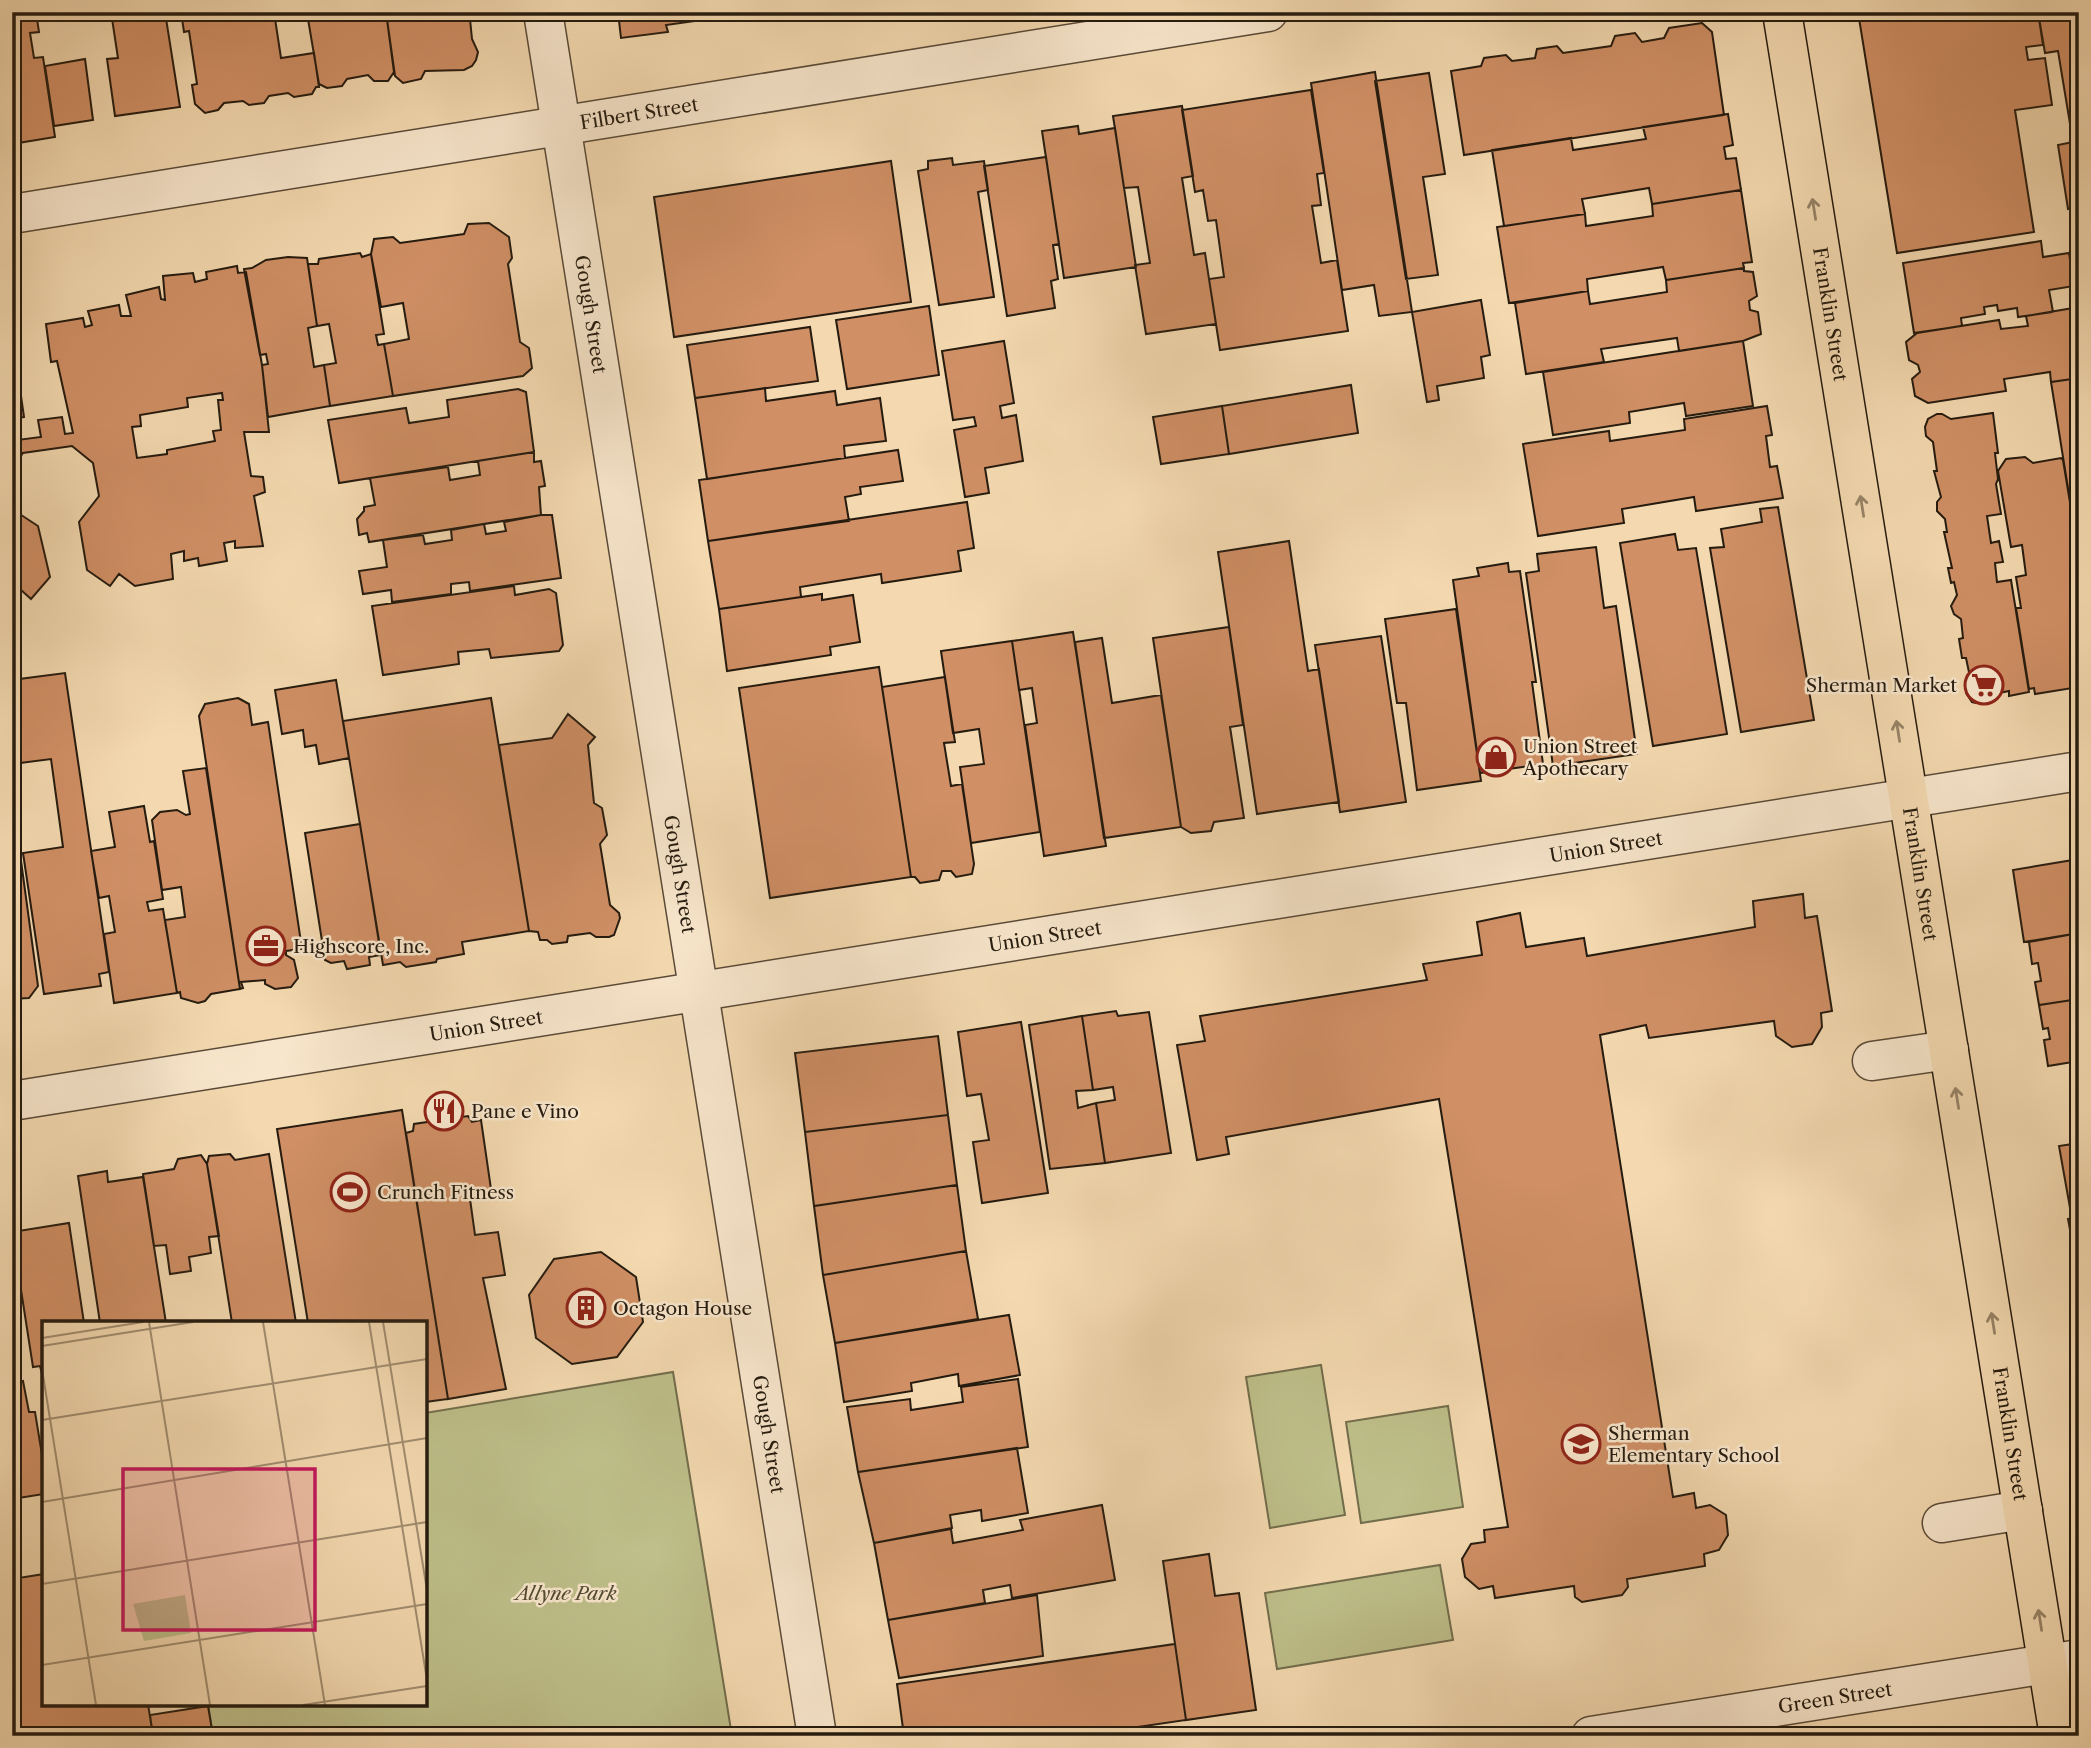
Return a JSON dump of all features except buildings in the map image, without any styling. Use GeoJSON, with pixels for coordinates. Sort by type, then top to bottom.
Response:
{"type":"FeatureCollection","features":[{"type":"Feature","properties":{"kind":"main road","name":"Franklin Street"},"geometry":{"type":"LineString","coordinates":[[1782,12],[2023,1510],[2063,1661],[2059,1736]]}},
{"type":"Feature","properties":{"kind":"street","name":"Gough Street"},"geometry":{"type":"LineString","coordinates":[[543,12],[817,1736]]}},
{"type":"Feature","properties":{"kind":"street","name":"Filbert Street"},"geometry":{"type":"LineString","coordinates":[[12,214],[1268,12]]}},
{"type":"Feature","properties":{"kind":"street","name":"Union Street"},"geometry":{"type":"LineString","coordinates":[[12,1101],[2079,771]]}},
{"type":"Feature","properties":{"kind":"street"},"geometry":{"type":"LineString","coordinates":[[1872,1061],[1949,1050]]}},
{"type":"Feature","properties":{"kind":"street"},"geometry":{"type":"LineString","coordinates":[[1942,1523],[2023,1510]]}},
{"type":"Feature","properties":{"kind":"street","name":"Green Street"},"geometry":{"type":"LineString","coordinates":[[1591,1736],[2063,1661]]}},
{"type":"Feature","properties":{"kind":"green space"},"geometry":{"type":"Polygon","coordinates":[[[1321,1365],[1345,1515],[1270,1528],[1246,1377],[1321,1365]]]}},
{"type":"Feature","properties":{"kind":"green space","name":"Allyne Park"},"geometry":{"type":"Polygon","coordinates":[[[673,1372],[732,1736],[213,1736],[208,1706],[427,1706],[427,1413],[673,1372]]]}},
{"type":"Feature","properties":{"kind":"green space"},"geometry":{"type":"Polygon","coordinates":[[[1448,1406],[1463,1507],[1361,1523],[1346,1422],[1448,1406]]]}},
{"type":"Feature","properties":{"kind":"green space"},"geometry":{"type":"Polygon","coordinates":[[[1440,1565],[1453,1640],[1277,1669],[1265,1593],[1440,1565]]]}},
{"type":"Feature","properties":{"kind":"place","name":"Sherman Market"},"geometry":{"type":"Point","coordinates":[1984,685]}},
{"type":"Feature","properties":{"kind":"place","name":"Union Street Apothecary"},"geometry":{"type":"Point","coordinates":[1496,757]}},
{"type":"Feature","properties":{"kind":"place","name":"Highscore, Inc."},"geometry":{"type":"Point","coordinates":[266,946]}},
{"type":"Feature","properties":{"kind":"place","name":"Pane e Vino"},"geometry":{"type":"Point","coordinates":[444,1111]}},
{"type":"Feature","properties":{"kind":"place","name":"Crunch Fitness"},"geometry":{"type":"Point","coordinates":[350,1192]}},
{"type":"Feature","properties":{"kind":"place","name":"Octagon House"},"geometry":{"type":"Point","coordinates":[586,1308]}},
{"type":"Feature","properties":{"kind":"place","name":"Sherman Elementary School"},"geometry":{"type":"Point","coordinates":[1581,1444]}}]}
